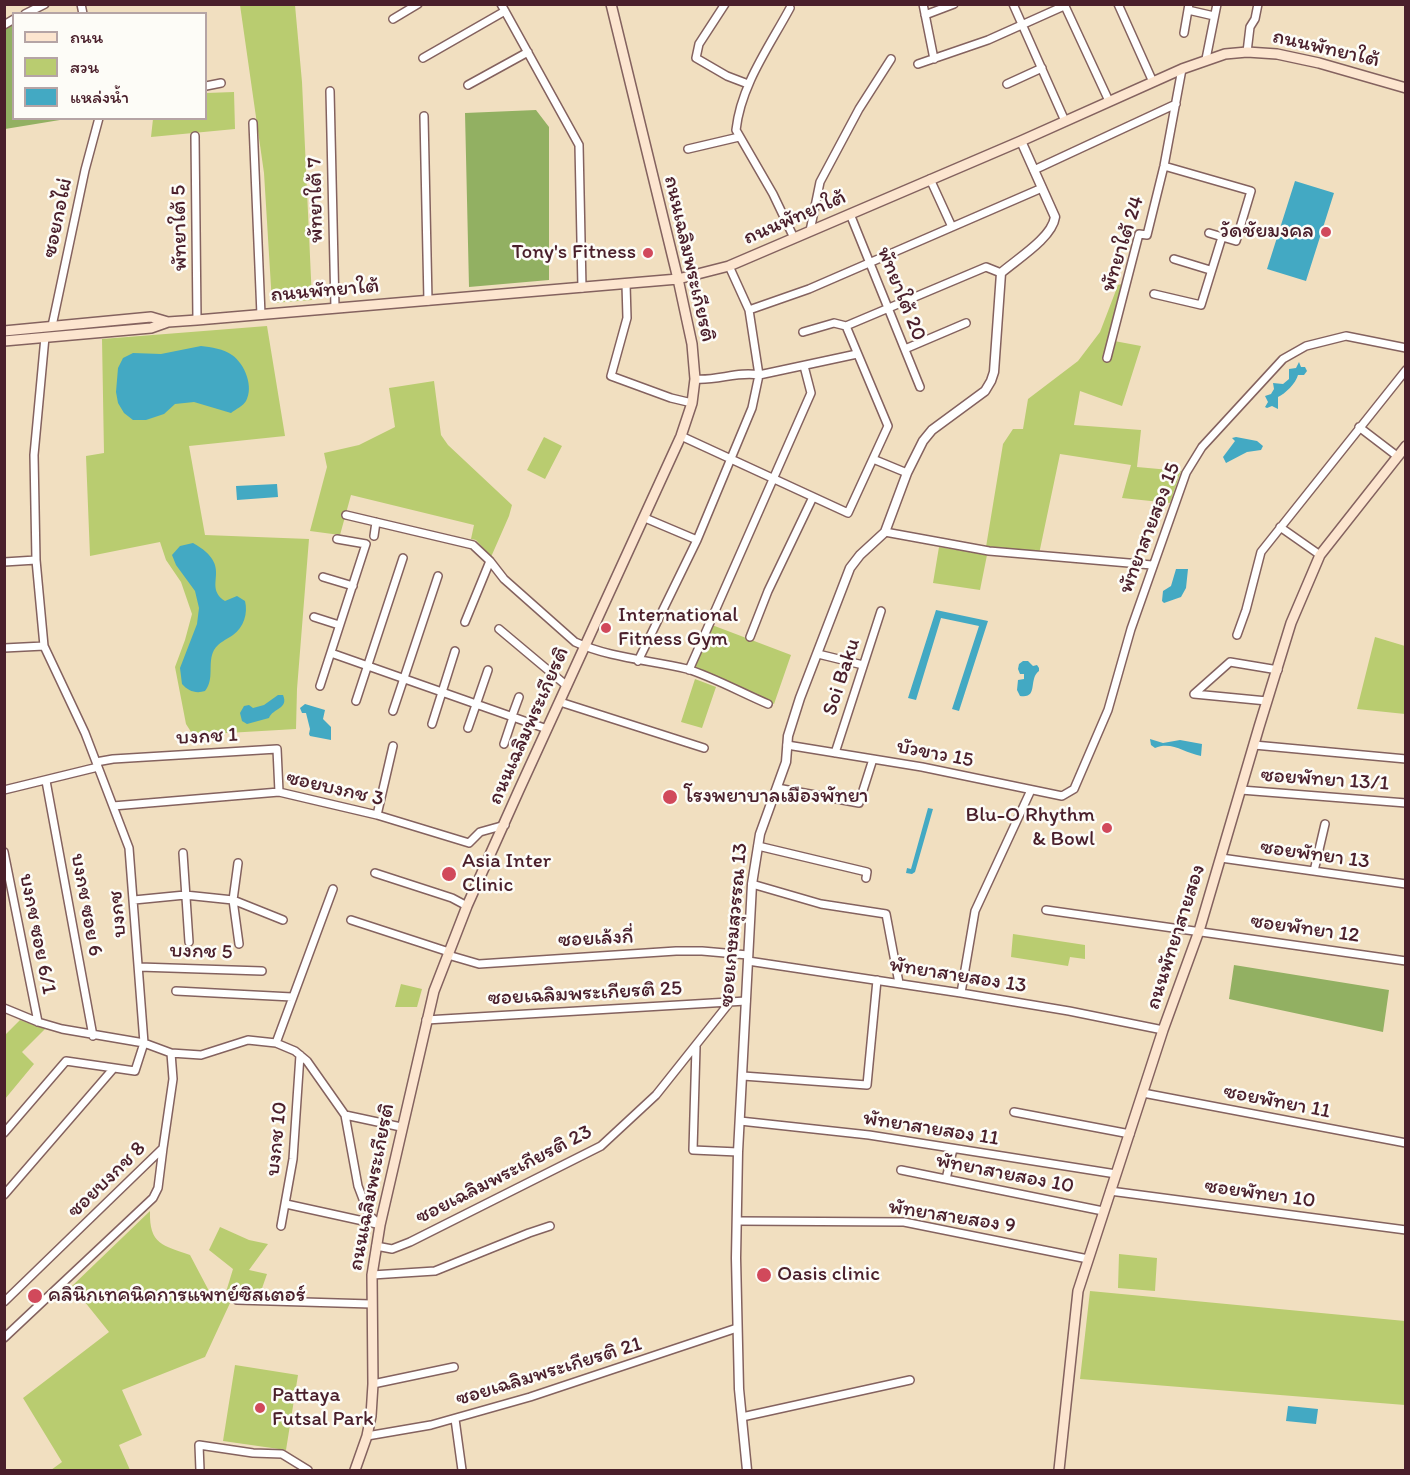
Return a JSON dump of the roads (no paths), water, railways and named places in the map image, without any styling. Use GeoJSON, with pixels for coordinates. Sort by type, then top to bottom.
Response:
{"type":"FeatureCollection","features":[{"type":"Feature","properties":{"kind":"main road","name":"ถนนเฉลิมพระเกียรติ"},"geometry":{"type":"LineString","coordinates":[[355,1470],[367,1436],[373,1384],[371,1304],[376,1246],[401,1127],[434,991],[467,906],[645,518],[681,436],[692,403],[695,379],[692,344],[611,4]]}},
{"type":"Feature","properties":{"kind":"main road","name":"ถนนพัทยาใต้"},"geometry":{"type":"LineString","coordinates":[[4,341],[151,328],[168,322],[678,279],[729,266],[1021,141],[1182,69],[1225,54],[1247,52],[1277,54],[1319,63],[1406,88]]}},
{"type":"Feature","properties":{"kind":"main road","name":"ถนนพัทยาใต้"},"geometry":{"type":"LineString","coordinates":[[4,331],[151,317],[168,322]]}},
{"type":"Feature","properties":{"kind":"main road","name":"ถนนพัทยาสายสอง"},"geometry":{"type":"LineString","coordinates":[[1059,1470],[1078,1291],[1163,1030],[1199,931],[1294,614],[1320,555],[1406,446]]}},
{"type":"Feature","properties":{"kind":"street"},"geometry":{"type":"LineString","coordinates":[[29,12],[45,4]]}},
{"type":"Feature","properties":{"kind":"street"},"geometry":{"type":"LineString","coordinates":[[393,19],[418,4]]}},
{"type":"Feature","properties":{"kind":"street"},"geometry":{"type":"LineString","coordinates":[[923,4],[934,59]]}},
{"type":"Feature","properties":{"kind":"street"},"geometry":{"type":"LineString","coordinates":[[925,15],[954,4]]}},
{"type":"Feature","properties":{"kind":"street"},"geometry":{"type":"LineString","coordinates":[[1013,4],[1065,121]]}},
{"type":"Feature","properties":{"kind":"street"},"geometry":{"type":"LineString","coordinates":[[1118,4],[1153,82]]}},
{"type":"Feature","properties":{"kind":"street"},"geometry":{"type":"LineString","coordinates":[[1206,59],[1217,4]]}},
{"type":"Feature","properties":{"kind":"street"},"geometry":{"type":"LineString","coordinates":[[1247,52],[1250,27],[1255,19],[1258,4]]}},
{"type":"Feature","properties":{"kind":"street"},"geometry":{"type":"LineString","coordinates":[[918,64],[988,40],[1064,5],[1109,101]]}},
{"type":"Feature","properties":{"kind":"street"},"geometry":{"type":"LineString","coordinates":[[721,6],[699,45],[696,57],[727,76],[748,84]]}},
{"type":"Feature","properties":{"kind":"street"},"geometry":{"type":"LineString","coordinates":[[1184,33],[1189,7],[1214,16]]}},
{"type":"Feature","properties":{"kind":"street"},"geometry":{"type":"LineString","coordinates":[[423,58],[503,8],[579,145],[582,288]]}},
{"type":"Feature","properties":{"kind":"street"},"geometry":{"type":"LineString","coordinates":[[790,8],[748,84],[737,118],[736,130],[773,194],[794,238]]}},
{"type":"Feature","properties":{"kind":"street"},"geometry":{"type":"LineString","coordinates":[[468,85],[528,52]]}},
{"type":"Feature","properties":{"kind":"street"},"geometry":{"type":"LineString","coordinates":[[810,231],[820,182],[859,109],[891,58]]}},
{"type":"Feature","properties":{"kind":"street"},"geometry":{"type":"LineString","coordinates":[[1007,84],[1042,68]]}},
{"type":"Feature","properties":{"kind":"street","name":"พัทยาใต้ 24"},"geometry":{"type":"LineString","coordinates":[[1107,358],[1139,234],[1147,235],[1164,166],[1182,69]]}},
{"type":"Feature","properties":{"kind":"street"},"geometry":{"type":"LineString","coordinates":[[207,86],[221,84]]}},
{"type":"Feature","properties":{"kind":"street","name":"พัทยาใต้ 7"},"geometry":{"type":"LineString","coordinates":[[330,91],[335,308]]}},
{"type":"Feature","properties":{"kind":"street"},"geometry":{"type":"LineString","coordinates":[[1034,170],[1176,104]]}},
{"type":"Feature","properties":{"kind":"street"},"geometry":{"type":"LineString","coordinates":[[424,116],[428,301]]}},
{"type":"Feature","properties":{"kind":"street","name":"ซอยกอไผ่"},"geometry":{"type":"LineString","coordinates":[[52,326],[85,170],[98,120]]}},
{"type":"Feature","properties":{"kind":"street"},"geometry":{"type":"LineString","coordinates":[[254,123],[261,315]]}},
{"type":"Feature","properties":{"kind":"street","name":"พัทยาใต้ 5"},"geometry":{"type":"LineString","coordinates":[[195,136],[197,320]]}},
{"type":"Feature","properties":{"kind":"street"},"geometry":{"type":"LineString","coordinates":[[688,149],[739,137]]}},
{"type":"Feature","properties":{"kind":"street"},"geometry":{"type":"LineString","coordinates":[[803,332],[834,323],[846,326],[986,267],[1000,273],[1051,230],[1055,218],[1021,141]]}},
{"type":"Feature","properties":{"kind":"street"},"geometry":{"type":"LineString","coordinates":[[1164,166],[1251,191],[1236,241],[1209,232]]}},
{"type":"Feature","properties":{"kind":"street"},"geometry":{"type":"LineString","coordinates":[[930,179],[952,227]]}},
{"type":"Feature","properties":{"kind":"street"},"geometry":{"type":"LineString","coordinates":[[749,310],[809,289],[1042,188]]}},
{"type":"Feature","properties":{"kind":"street","name":"พัทยาใต้ 20"},"geometry":{"type":"LineString","coordinates":[[850,214],[920,387]]}},
{"type":"Feature","properties":{"kind":"street"},"geometry":{"type":"LineString","coordinates":[[1154,294],[1201,306],[1210,270],[1222,237]]}},
{"type":"Feature","properties":{"kind":"street"},"geometry":{"type":"LineString","coordinates":[[1174,259],[1210,270]]}},
{"type":"Feature","properties":{"kind":"street"},"geometry":{"type":"LineString","coordinates":[[638,661],[697,540],[752,408],[759,375],[749,310],[729,266]]}},
{"type":"Feature","properties":{"kind":"street","name":"ซอยเกษมสุวรรณ 13"},"geometry":{"type":"LineString","coordinates":[[747,1470],[737,1328],[738,1152],[752,884],[760,834],[786,762],[787,745],[800,698],[850,568],[860,555],[885,532],[907,473],[923,441],[932,430],[985,391],[991,381],[994,372],[1000,273]]}},
{"type":"Feature","properties":{"kind":"street"},"geometry":{"type":"LineString","coordinates":[[626,284],[627,318],[611,376],[671,398],[692,403]]}},
{"type":"Feature","properties":{"kind":"street"},"geometry":{"type":"LineString","coordinates":[[905,349],[966,323]]}},
{"type":"Feature","properties":{"kind":"street"},"geometry":{"type":"LineString","coordinates":[[681,436],[848,513],[888,426],[846,326]]}},
{"type":"Feature","properties":{"kind":"street","name":"พัทยาสายสอง 15"},"geometry":{"type":"LineString","coordinates":[[1074,789],[1108,710],[1152,565],[1186,473],[1202,447],[1283,359],[1306,346],[1346,336],[1406,348]]}},
{"type":"Feature","properties":{"kind":"street","name":"บงกช"},"geometry":{"type":"LineString","coordinates":[[45,337],[34,455],[36,560],[44,646],[85,733],[129,848],[144,1043]]}},
{"type":"Feature","properties":{"kind":"street"},"geometry":{"type":"LineString","coordinates":[[695,379],[709,381],[749,373],[759,375],[857,354]]}},
{"type":"Feature","properties":{"kind":"street"},"geometry":{"type":"LineString","coordinates":[[689,670],[811,393],[804,366]]}},
{"type":"Feature","properties":{"kind":"street"},"geometry":{"type":"LineString","coordinates":[[1237,635],[1261,552],[1406,370]]}},
{"type":"Feature","properties":{"kind":"street"},"geometry":{"type":"LineString","coordinates":[[1359,427],[1397,456]]}},
{"type":"Feature","properties":{"kind":"street"},"geometry":{"type":"LineString","coordinates":[[873,459],[907,473]]}},
{"type":"Feature","properties":{"kind":"street"},"geometry":{"type":"LineString","coordinates":[[750,637],[768,591],[813,497]]}},
{"type":"Feature","properties":{"kind":"street"},"geometry":{"type":"LineString","coordinates":[[346,515],[473,544],[504,579],[574,642],[638,661],[689,670],[768,704]]}},
{"type":"Feature","properties":{"kind":"street"},"geometry":{"type":"LineString","coordinates":[[645,518],[697,540]]}},
{"type":"Feature","properties":{"kind":"street"},"geometry":{"type":"LineString","coordinates":[[374,536],[376,522]]}},
{"type":"Feature","properties":{"kind":"street"},"geometry":{"type":"LineString","coordinates":[[1280,527],[1320,555]]}},
{"type":"Feature","properties":{"kind":"street"},"geometry":{"type":"LineString","coordinates":[[885,532],[989,550],[1152,565]]}},
{"type":"Feature","properties":{"kind":"street"},"geometry":{"type":"LineString","coordinates":[[320,686],[366,544],[337,538]]}},
{"type":"Feature","properties":{"kind":"street"},"geometry":{"type":"LineString","coordinates":[[356,701],[403,558]]}},
{"type":"Feature","properties":{"kind":"street"},"geometry":{"type":"LineString","coordinates":[[4,562],[36,560]]}},
{"type":"Feature","properties":{"kind":"street"},"geometry":{"type":"LineString","coordinates":[[465,622],[490,561]]}},
{"type":"Feature","properties":{"kind":"street"},"geometry":{"type":"LineString","coordinates":[[393,711],[438,576]]}},
{"type":"Feature","properties":{"kind":"street"},"geometry":{"type":"LineString","coordinates":[[323,578],[353,586]]}},
{"type":"Feature","properties":{"kind":"street","name":"Soi Baku"},"geometry":{"type":"LineString","coordinates":[[835,753],[881,611]]}},
{"type":"Feature","properties":{"kind":"street"},"geometry":{"type":"LineString","coordinates":[[314,617],[339,625]]}},
{"type":"Feature","properties":{"kind":"street"},"geometry":{"type":"LineString","coordinates":[[499,629],[567,686]]}},
{"type":"Feature","properties":{"kind":"street"},"geometry":{"type":"LineString","coordinates":[[4,648],[44,646]]}},
{"type":"Feature","properties":{"kind":"street"},"geometry":{"type":"LineString","coordinates":[[432,723],[455,651]]}},
{"type":"Feature","properties":{"kind":"street"},"geometry":{"type":"LineString","coordinates":[[331,653],[547,729]]}},
{"type":"Feature","properties":{"kind":"street"},"geometry":{"type":"LineString","coordinates":[[818,654],[863,665]]}},
{"type":"Feature","properties":{"kind":"street"},"geometry":{"type":"LineString","coordinates":[[1267,701],[1194,694],[1230,662],[1278,670]]}},
{"type":"Feature","properties":{"kind":"street"},"geometry":{"type":"LineString","coordinates":[[468,728],[488,670]]}},
{"type":"Feature","properties":{"kind":"street"},"geometry":{"type":"LineString","coordinates":[[504,744],[519,697]]}},
{"type":"Feature","properties":{"kind":"street"},"geometry":{"type":"LineString","coordinates":[[560,702],[704,748]]}},
{"type":"Feature","properties":{"kind":"street","name":"บัวขาว 15"},"geometry":{"type":"LineString","coordinates":[[787,745],[873,759],[1062,796],[1074,789]]}},
{"type":"Feature","properties":{"kind":"street"},"geometry":{"type":"LineString","coordinates":[[1254,745],[1406,759]]}},
{"type":"Feature","properties":{"kind":"street"},"geometry":{"type":"LineString","coordinates":[[377,815],[393,746]]}},
{"type":"Feature","properties":{"kind":"street","name":"บงกช 1"},"geometry":{"type":"LineString","coordinates":[[97,765],[113,759],[277,749],[279,792]]}},
{"type":"Feature","properties":{"kind":"street"},"geometry":{"type":"LineString","coordinates":[[777,788],[859,803],[873,759]]}},
{"type":"Feature","properties":{"kind":"street"},"geometry":{"type":"LineString","coordinates":[[4,790],[46,781],[97,765]]}},
{"type":"Feature","properties":{"kind":"street","name":"บงกช ซอย 6"},"geometry":{"type":"LineString","coordinates":[[46,781],[93,1036]]}},
{"type":"Feature","properties":{"kind":"street"},"geometry":{"type":"LineString","coordinates":[[961,993],[975,911],[1031,790]]}},
{"type":"Feature","properties":{"kind":"street","name":"ซอยพัทยา 13/1"},"geometry":{"type":"LineString","coordinates":[[1241,790],[1406,803]]}},
{"type":"Feature","properties":{"kind":"street","name":"ซอยบงกช 3"},"geometry":{"type":"LineString","coordinates":[[113,806],[279,792],[377,815],[468,843],[480,832],[505,825]]}},
{"type":"Feature","properties":{"kind":"street"},"geometry":{"type":"LineString","coordinates":[[1314,871],[1325,824]]}},
{"type":"Feature","properties":{"kind":"street"},"geometry":{"type":"LineString","coordinates":[[758,846],[867,872],[867,878]]}},
{"type":"Feature","properties":{"kind":"street","name":"บงกช ซอย 6/1"},"geometry":{"type":"LineString","coordinates":[[4,852],[38,1022]]}},
{"type":"Feature","properties":{"kind":"street"},"geometry":{"type":"LineString","coordinates":[[183,853],[189,942]]}},
{"type":"Feature","properties":{"kind":"street","name":"ซอยพัทยา 13"},"geometry":{"type":"LineString","coordinates":[[1221,858],[1406,884]]}},
{"type":"Feature","properties":{"kind":"street"},"geometry":{"type":"LineString","coordinates":[[238,863],[233,900],[239,944]]}},
{"type":"Feature","properties":{"kind":"street"},"geometry":{"type":"LineString","coordinates":[[375,873],[452,898],[467,906]]}},
{"type":"Feature","properties":{"kind":"street"},"geometry":{"type":"LineString","coordinates":[[752,884],[821,904],[886,914],[899,983]]}},
{"type":"Feature","properties":{"kind":"street"},"geometry":{"type":"LineString","coordinates":[[276,1043],[333,890]]}},
{"type":"Feature","properties":{"kind":"street"},"geometry":{"type":"LineString","coordinates":[[134,900],[185,895],[233,900],[283,920]]}},
{"type":"Feature","properties":{"kind":"street","name":"ซอยพัทยา 12"},"geometry":{"type":"LineString","coordinates":[[1046,910],[1406,961]]}},
{"type":"Feature","properties":{"kind":"street","name":"ซอยเล้งกี่"},"geometry":{"type":"LineString","coordinates":[[351,920],[479,964],[676,951],[702,951],[748,958]]}},
{"type":"Feature","properties":{"kind":"street","name":"พัทยาสายสอง 13"},"geometry":{"type":"LineString","coordinates":[[748,958],[1069,1011],[1163,1030]]}},
{"type":"Feature","properties":{"kind":"street","name":"บงกช 5"},"geometry":{"type":"LineString","coordinates":[[139,967],[262,971]]}},
{"type":"Feature","properties":{"kind":"street"},"geometry":{"type":"LineString","coordinates":[[742,1076],[867,1085],[877,980]]}},
{"type":"Feature","properties":{"kind":"street"},"geometry":{"type":"LineString","coordinates":[[176,991],[292,997]]}},
{"type":"Feature","properties":{"kind":"street","name":"ซอยเฉลิมพระเกียรติ 25"},"geometry":{"type":"LineString","coordinates":[[426,1020],[746,1001]]}},
{"type":"Feature","properties":{"kind":"street","name":"ซอยเฉลิมพระเกียรติ 23"},"geometry":{"type":"LineString","coordinates":[[376,1246],[392,1249],[410,1242],[601,1146],[656,1095],[730,1002]]}},
{"type":"Feature","properties":{"kind":"street"},"geometry":{"type":"LineString","coordinates":[[4,1008],[38,1022],[93,1036],[144,1043],[171,1053],[201,1055],[248,1040],[276,1043],[295,1051],[307,1061],[345,1115],[358,1186],[369,1215],[380,1225]]}},
{"type":"Feature","properties":{"kind":"street"},"geometry":{"type":"LineString","coordinates":[[4,1133],[66,1061],[135,1071],[144,1043]]}},
{"type":"Feature","properties":{"kind":"street"},"geometry":{"type":"LineString","coordinates":[[696,1047],[693,1150],[738,1152]]}},
{"type":"Feature","properties":{"kind":"street","name":"ซอยบงกช 8"},"geometry":{"type":"LineString","coordinates":[[4,1302],[163,1148],[173,1079],[171,1053]]}},
{"type":"Feature","properties":{"kind":"street","name":"บงกช 10"},"geometry":{"type":"LineString","coordinates":[[281,1226],[293,1159],[300,1055]]}},
{"type":"Feature","properties":{"kind":"street"},"geometry":{"type":"LineString","coordinates":[[4,1194],[112,1069]]}},
{"type":"Feature","properties":{"kind":"street","name":"ซอยพัทยา 11"},"geometry":{"type":"LineString","coordinates":[[1143,1094],[1406,1143]]}},
{"type":"Feature","properties":{"kind":"street"},"geometry":{"type":"LineString","coordinates":[[1014,1112],[1130,1134]]}},
{"type":"Feature","properties":{"kind":"street"},"geometry":{"type":"LineString","coordinates":[[345,1115],[401,1127]]}},
{"type":"Feature","properties":{"kind":"street","name":"พัทยาสายสอง 11"},"geometry":{"type":"LineString","coordinates":[[740,1121],[869,1135],[1116,1174]]}},
{"type":"Feature","properties":{"kind":"street"},"geometry":{"type":"LineString","coordinates":[[4,1338],[153,1198],[158,1188],[163,1148]]}},
{"type":"Feature","properties":{"kind":"street"},"geometry":{"type":"LineString","coordinates":[[946,1179],[953,1149]]}},
{"type":"Feature","properties":{"kind":"street","name":"พัทยาสายสอง 10"},"geometry":{"type":"LineString","coordinates":[[901,1170],[1104,1210]]}},
{"type":"Feature","properties":{"kind":"street","name":"ซอยพัทยา 10"},"geometry":{"type":"LineString","coordinates":[[1110,1191],[1406,1230]]}},
{"type":"Feature","properties":{"kind":"street"},"geometry":{"type":"LineString","coordinates":[[286,1204],[380,1225]]}},
{"type":"Feature","properties":{"kind":"street","name":"พัทยาสายสอง 9"},"geometry":{"type":"LineString","coordinates":[[737,1221],[904,1222],[1088,1259]]}},
{"type":"Feature","properties":{"kind":"street"},"geometry":{"type":"LineString","coordinates":[[372,1275],[435,1271],[550,1226]]}},
{"type":"Feature","properties":{"kind":"street"},"geometry":{"type":"LineString","coordinates":[[237,1300],[371,1304]]}},
{"type":"Feature","properties":{"kind":"street","name":"ซอยเฉลิมพระเกียรติ 21"},"geometry":{"type":"LineString","coordinates":[[367,1436],[431,1425],[551,1391],[737,1328]]}},
{"type":"Feature","properties":{"kind":"street"},"geometry":{"type":"LineString","coordinates":[[373,1384],[454,1367]]}},
{"type":"Feature","properties":{"kind":"street"},"geometry":{"type":"LineString","coordinates":[[742,1417],[910,1380]]}},
{"type":"Feature","properties":{"kind":"street"},"geometry":{"type":"LineString","coordinates":[[455,1419],[462,1470]]}},
{"type":"Feature","properties":{"kind":"street"},"geometry":{"type":"LineString","coordinates":[[200,1470],[199,1445],[253,1453],[282,1454],[299,1468],[308,1470]]}},
{"type":"Feature","properties":{"kind":"water"},"geometry":{"type":"Polygon","coordinates":[[[1295,181],[1334,193],[1306,281],[1267,269],[1295,181]]]}},
{"type":"Feature","properties":{"kind":"water"},"geometry":{"type":"Polygon","coordinates":[[[201,346],[225,351],[241,364],[249,383],[248,395],[243,404],[231,413],[194,402],[175,404],[164,414],[146,420],[133,420],[124,413],[118,403],[116,392],[118,368],[123,358],[133,353],[161,354],[201,346]]]}},
{"type":"Feature","properties":{"kind":"water"},"geometry":{"type":"Polygon","coordinates":[[[1299,362],[1301,367],[1305,367],[1307,371],[1304,375],[1298,375],[1290,388],[1278,397],[1278,409],[1272,406],[1265,407],[1268,402],[1265,396],[1271,394],[1274,389],[1273,383],[1283,384],[1289,379],[1289,369],[1296,368],[1299,362]]]}},
{"type":"Feature","properties":{"kind":"water"},"geometry":{"type":"Polygon","coordinates":[[[1232,438],[1257,441],[1263,446],[1261,450],[1247,452],[1226,463],[1223,457],[1235,441],[1232,438]]]}},
{"type":"Feature","properties":{"kind":"water"},"geometry":{"type":"Polygon","coordinates":[[[277,484],[278,497],[237,500],[236,486],[277,484]]]}},
{"type":"Feature","properties":{"kind":"water"},"geometry":{"type":"Polygon","coordinates":[[[193,543],[213,560],[216,568],[218,595],[225,601],[237,596],[245,601],[246,606],[240,628],[214,650],[210,681],[205,691],[198,692],[182,684],[180,668],[197,624],[199,608],[195,591],[176,565],[172,555],[180,546],[193,543]]]}},
{"type":"Feature","properties":{"kind":"water"},"geometry":{"type":"Polygon","coordinates":[[[1176,569],[1188,569],[1186,588],[1181,597],[1164,603],[1162,601],[1163,591],[1171,586],[1176,569]]]}},
{"type":"Feature","properties":{"kind":"water"},"geometry":{"type":"Polygon","coordinates":[[[936,610],[988,621],[959,711],[952,709],[979,626],[941,618],[916,700],[908,698],[936,610]]]}},
{"type":"Feature","properties":{"kind":"water"},"geometry":{"type":"Polygon","coordinates":[[[1028,661],[1033,666],[1037,665],[1039,671],[1034,679],[1031,692],[1026,696],[1020,696],[1017,690],[1018,680],[1024,679],[1024,674],[1020,674],[1018,669],[1019,664],[1028,661]]]}},
{"type":"Feature","properties":{"kind":"water"},"geometry":{"type":"Polygon","coordinates":[[[278,695],[283,695],[284,703],[269,718],[247,724],[242,721],[240,713],[244,706],[249,705],[253,708],[264,705],[278,695]]]}},
{"type":"Feature","properties":{"kind":"water"},"geometry":{"type":"Polygon","coordinates":[[[305,704],[325,710],[323,719],[331,727],[331,740],[310,736],[306,713],[302,713],[300,708],[305,704]]]}},
{"type":"Feature","properties":{"kind":"water"},"geometry":{"type":"Polygon","coordinates":[[[1150,739],[1163,743],[1180,740],[1202,744],[1201,756],[1173,747],[1155,748],[1151,745],[1150,739]]]}},
{"type":"Feature","properties":{"kind":"water"},"geometry":{"type":"Polygon","coordinates":[[[928,808],[933,809],[915,872],[906,873],[907,868],[911,869],[928,808]]]}},
{"type":"Feature","properties":{"kind":"water"},"geometry":{"type":"Polygon","coordinates":[[[1288,1406],[1318,1409],[1316,1424],[1286,1421],[1288,1406]]]}},
{"type":"Feature","properties":{"kind":"place","name":"วัดชัยมงคล"},"geometry":{"type":"Point","coordinates":[1326,232]}},
{"type":"Feature","properties":{"kind":"place","name":"Tony's Fitness"},"geometry":{"type":"Point","coordinates":[648,253]}},
{"type":"Feature","properties":{"kind":"place","name":"International Fitness Gym"},"geometry":{"type":"Point","coordinates":[606,628]}},
{"type":"Feature","properties":{"kind":"place","name":"โรงพยาบาลเมืองพัทยา"},"geometry":{"type":"Point","coordinates":[670,797]}},
{"type":"Feature","properties":{"kind":"place","name":"Blu-O Rhythm & Bowl"},"geometry":{"type":"Point","coordinates":[1107,828]}},
{"type":"Feature","properties":{"kind":"place","name":"Asia Inter Clinic"},"geometry":{"type":"Point","coordinates":[449,874]}},
{"type":"Feature","properties":{"kind":"place","name":"Oasis clinic"},"geometry":{"type":"Point","coordinates":[764,1275]}},
{"type":"Feature","properties":{"kind":"place","name":"คลินิกเทคนิคการแพทย์ซิสเตอร์"},"geometry":{"type":"Point","coordinates":[35,1296]}},
{"type":"Feature","properties":{"kind":"place","name":"Pattaya Futsal Park"},"geometry":{"type":"Point","coordinates":[260,1408]}}]}
